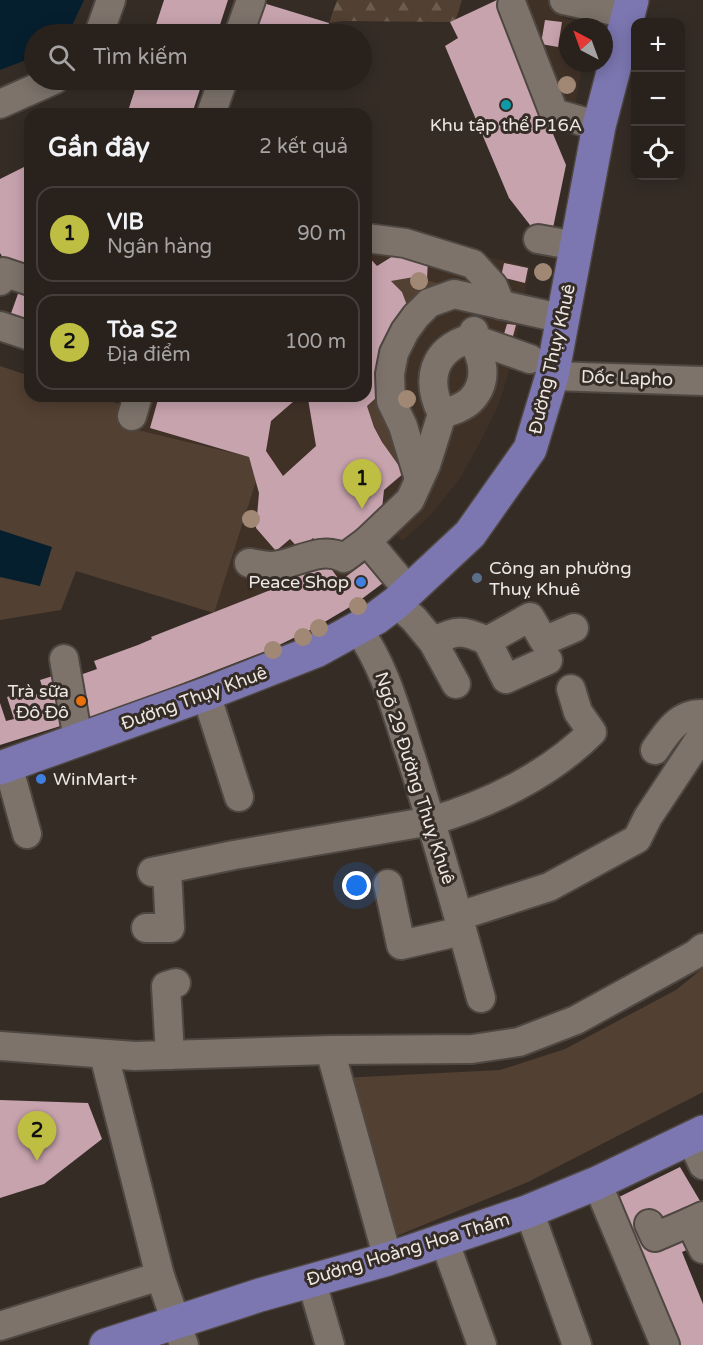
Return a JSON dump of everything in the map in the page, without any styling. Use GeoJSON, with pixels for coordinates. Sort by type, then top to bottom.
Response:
{"type":"FeatureCollection","features":[{"type":"Feature","properties":{"kind":"main road","name":"Đường Thụy Khuê"},"geometry":{"type":"LineString","coordinates":[[4,766],[206,694],[316,651],[358,629],[402,597],[470,534],[530,449],[541,368],[564,320],[599,126],[630,7]]}},
{"type":"Feature","properties":{"kind":"main road","name":"Đường Hoàng Hoa Thám"},"geometry":{"type":"LineString","coordinates":[[106,1345],[179,1334],[311,1279],[388,1259],[529,1211],[597,1183],[699,1146]]}},
{"type":"Feature","properties":{"kind":"street"},"geometry":{"type":"LineString","coordinates":[[103,24],[111,0]]}},
{"type":"Feature","properties":{"kind":"street"},"geometry":{"type":"LineString","coordinates":[[243,24],[251,0]]}},
{"type":"Feature","properties":{"kind":"street"},"geometry":{"type":"LineString","coordinates":[[564,0],[630,7]]}},
{"type":"Feature","properties":{"kind":"street"},"geometry":{"type":"LineString","coordinates":[[512,5],[554,113],[599,126]]}},
{"type":"Feature","properties":{"kind":"street"},"geometry":{"type":"LineString","coordinates":[[0,104],[32,90]]}},
{"type":"Feature","properties":{"kind":"street"},"geometry":{"type":"LineString","coordinates":[[213,108],[219,90]]}},
{"type":"Feature","properties":{"kind":"street"},"geometry":{"type":"LineString","coordinates":[[372,239],[405,243],[473,264],[490,294]]}},
{"type":"Feature","properties":{"kind":"street"},"geometry":{"type":"LineString","coordinates":[[538,239],[577,246]]}},
{"type":"Feature","properties":{"kind":"street"},"geometry":{"type":"LineString","coordinates":[[427,269],[449,273],[490,294],[564,320]]}},
{"type":"Feature","properties":{"kind":"street"},"geometry":{"type":"LineString","coordinates":[[0,281],[3,272],[24,279]]}},
{"type":"Feature","properties":{"kind":"street"},"geometry":{"type":"LineString","coordinates":[[407,487],[403,426],[391,401],[390,374],[394,353],[405,331],[429,303],[454,294],[490,294]]}},
{"type":"Feature","properties":{"kind":"street"},"geometry":{"type":"LineString","coordinates":[[471,338],[490,294]]}},
{"type":"Feature","properties":{"kind":"street"},"geometry":{"type":"LineString","coordinates":[[0,326],[24,334]]}},
{"type":"Feature","properties":{"kind":"street"},"geometry":{"type":"LineString","coordinates":[[249,563],[273,566],[307,556],[334,553],[344,558],[367,541],[407,487],[442,414],[472,399],[480,384],[484,366],[480,351],[471,338]]}},
{"type":"Feature","properties":{"kind":"street"},"geometry":{"type":"LineString","coordinates":[[442,414],[436,402],[433,386],[435,368],[445,351],[457,342],[471,338]]}},
{"type":"Feature","properties":{"kind":"street","name":"Dốc Lapho"},"geometry":{"type":"LineString","coordinates":[[471,338],[541,368],[703,381]]}},
{"type":"Feature","properties":{"kind":"street"},"geometry":{"type":"LineString","coordinates":[[367,541],[414,620],[433,642],[456,684]]}},
{"type":"Feature","properties":{"kind":"street"},"geometry":{"type":"LineString","coordinates":[[487,641],[530,617],[544,641],[574,628]]}},
{"type":"Feature","properties":{"kind":"street","name":"Ngõ 29 Đường Thuỵ Khuê"},"geometry":{"type":"LineString","coordinates":[[358,629],[373,650],[386,681],[461,923],[480,998]]}},
{"type":"Feature","properties":{"kind":"street"},"geometry":{"type":"LineString","coordinates":[[433,642],[454,632],[466,632],[487,641],[506,679],[548,660]]}},
{"type":"Feature","properties":{"kind":"street"},"geometry":{"type":"LineString","coordinates":[[64,659],[80,740]]}},
{"type":"Feature","properties":{"kind":"street"},"geometry":{"type":"LineString","coordinates":[[146,928],[170,928],[160,871],[243,854],[431,822],[461,813],[525,782],[577,746],[592,732],[578,712],[571,689]]}},
{"type":"Feature","properties":{"kind":"street"},"geometry":{"type":"LineString","coordinates":[[206,694],[239,797]]}},
{"type":"Feature","properties":{"kind":"street"},"geometry":{"type":"LineString","coordinates":[[655,750],[674,723],[696,714],[703,714]]}},
{"type":"Feature","properties":{"kind":"street"},"geometry":{"type":"LineString","coordinates":[[388,884],[401,945],[549,887],[637,839],[648,817],[703,734]]}},
{"type":"Feature","properties":{"kind":"street"},"geometry":{"type":"LineString","coordinates":[[4,766],[27,834]]}},
{"type":"Feature","properties":{"kind":"street"},"geometry":{"type":"LineString","coordinates":[[0,1046],[51,1048],[104,1055],[472,1049],[519,1042],[576,1020],[703,948]]}},
{"type":"Feature","properties":{"kind":"street"},"geometry":{"type":"LineString","coordinates":[[170,1055],[166,986],[176,983]]}},
{"type":"Feature","properties":{"kind":"street"},"geometry":{"type":"LineString","coordinates":[[330,1050],[388,1259]]}},
{"type":"Feature","properties":{"kind":"street"},"geometry":{"type":"LineString","coordinates":[[104,1055],[160,1276],[179,1334]]}},
{"type":"Feature","properties":{"kind":"street"},"geometry":{"type":"LineString","coordinates":[[597,1183],[665,1345]]}},
{"type":"Feature","properties":{"kind":"street"},"geometry":{"type":"LineString","coordinates":[[529,1211],[577,1345]]}},
{"type":"Feature","properties":{"kind":"street"},"geometry":{"type":"LineString","coordinates":[[649,1224],[655,1237],[696,1219],[703,1249]]}},
{"type":"Feature","properties":{"kind":"street"},"geometry":{"type":"LineString","coordinates":[[444,1239],[482,1345]]}},
{"type":"Feature","properties":{"kind":"street"},"geometry":{"type":"LineString","coordinates":[[0,1326],[160,1276]]}},
{"type":"Feature","properties":{"kind":"street"},"geometry":{"type":"LineString","coordinates":[[311,1279],[330,1345]]}},
{"type":"Feature","properties":{"kind":"shaded area"},"geometry":{"type":"Polygon","coordinates":[[[516,0],[566,0],[562,18],[559,18],[559,72],[581,72],[574,111],[561,106],[516,0]]]}},
{"type":"Feature","properties":{"kind":"shaded area"},"geometry":{"type":"Polygon","coordinates":[[[372,228],[530,267],[511,365],[498,406],[479,444],[459,480],[431,515],[402,541],[395,533],[367,561],[383,583],[355,604],[306,572],[278,587],[214,613],[121,426],[128,402],[372,402],[372,228]]]}},
{"type":"Feature","properties":{"kind":"green space"},"geometry":{"type":"Polygon","coordinates":[[[337,0],[462,0],[456,19],[450,22],[343,21],[329,23],[337,0]]]}},
{"type":"Feature","properties":{"kind":"green space"},"geometry":{"type":"Polygon","coordinates":[[[414,277],[445,285],[411,316],[402,292],[391,281],[414,277]]]}},
{"type":"Feature","properties":{"kind":"green space"},"geometry":{"type":"Polygon","coordinates":[[[0,366],[24,374],[24,402],[114,402],[126,406],[121,426],[249,457],[256,481],[214,613],[76,571],[61,610],[0,620],[0,366]]]}},
{"type":"Feature","properties":{"kind":"green space"},"geometry":{"type":"Polygon","coordinates":[[[383,392],[404,473],[382,441],[374,424],[367,406],[383,392]]]}},
{"type":"Feature","properties":{"kind":"green space"},"geometry":{"type":"Polygon","coordinates":[[[703,968],[703,1092],[528,1182],[394,1237],[342,1078],[500,1070],[565,1049],[676,990],[703,968]]]}},
{"type":"Feature","properties":{"kind":"water"},"geometry":{"type":"Polygon","coordinates":[[[0,0],[84,0],[73,24],[24,24],[24,61],[0,70],[0,0]]]}},
{"type":"Feature","properties":{"kind":"water"},"geometry":{"type":"Polygon","coordinates":[[[0,530],[52,547],[40,586],[0,577],[0,530]]]}},
{"type":"Feature","properties":{"kind":"building"},"geometry":{"type":"Polygon","coordinates":[[[164,0],[228,0],[220,24],[156,24],[164,0]]]}},
{"type":"Feature","properties":{"kind":"building","name":"Khu tập thể P16A"},"geometry":{"type":"Polygon","coordinates":[[[497,0],[566,165],[553,228],[530,225],[509,198],[445,46],[458,38],[450,22],[497,0]]]}},
{"type":"Feature","properties":{"kind":"building"},"geometry":{"type":"Polygon","coordinates":[[[260,2],[329,23],[329,24],[254,24],[260,2]]]}},
{"type":"Feature","properties":{"kind":"building"},"geometry":{"type":"Polygon","coordinates":[[[545,20],[559,22],[558,47],[541,44],[545,20]]]}},
{"type":"Feature","properties":{"kind":"building"},"geometry":{"type":"Polygon","coordinates":[[[135,90],[200,90],[194,108],[129,108],[135,90]]]}},
{"type":"Feature","properties":{"kind":"building"},"geometry":{"type":"Polygon","coordinates":[[[24,167],[24,265],[3,258],[0,253],[0,179],[24,167]]]}},
{"type":"Feature","properties":{"kind":"building"},"geometry":{"type":"Polygon","coordinates":[[[393,256],[428,259],[427,279],[414,277],[391,281],[402,292],[411,316],[387,388],[372,402],[372,261],[377,266],[393,256]]]}},
{"type":"Feature","properties":{"kind":"building"},"geometry":{"type":"Polygon","coordinates":[[[504,263],[528,268],[525,283],[501,277],[504,263]]]}},
{"type":"Feature","properties":{"kind":"building"},"geometry":{"type":"Polygon","coordinates":[[[19,291],[24,292],[24,323],[9,319],[19,291]]]}},
{"type":"Feature","properties":{"kind":"building"},"geometry":{"type":"Polygon","coordinates":[[[507,324],[516,325],[513,336],[504,334],[507,324]]]}},
{"type":"Feature","properties":{"kind":"building"},"geometry":{"type":"Polygon","coordinates":[[[157,402],[293,402],[271,421],[266,451],[283,476],[316,446],[309,402],[371,402],[367,406],[374,427],[404,473],[384,490],[382,509],[368,531],[324,551],[313,538],[300,550],[290,539],[276,551],[256,528],[259,493],[249,457],[150,428],[157,402]]]}},
{"type":"Feature","properties":{"kind":"building"},"geometry":{"type":"Polygon","coordinates":[[[325,560],[340,581],[367,561],[383,583],[355,604],[316,627],[271,649],[80,723],[67,686],[83,681],[80,675],[97,669],[94,661],[278,587],[325,560]]]}},
{"type":"Feature","properties":{"kind":"building"},"geometry":{"type":"Polygon","coordinates":[[[56,675],[70,723],[0,745],[0,703],[6,721],[14,719],[7,697],[24,692],[26,698],[44,692],[40,680],[56,675]]]}},
{"type":"Feature","properties":{"kind":"building"},"geometry":{"type":"Polygon","coordinates":[[[0,1100],[88,1103],[102,1139],[44,1184],[0,1198],[0,1100]]]}},
{"type":"Feature","properties":{"kind":"building"},"geometry":{"type":"Polygon","coordinates":[[[680,1167],[703,1206],[688,1228],[696,1246],[682,1252],[703,1304],[703,1345],[677,1345],[617,1198],[680,1167]]]}},
{"type":"Feature","properties":{"kind":"place","name":"Khu tập thể P16A"},"geometry":{"type":"Point","coordinates":[506,105]}},
{"type":"Feature","properties":{"kind":"place","name":"VIB"},"geometry":{"type":"Point","coordinates":[362,509]}},
{"type":"Feature","properties":{"kind":"place","name":"Công an phường Thuỵ Khuê"},"geometry":{"type":"Point","coordinates":[477,578]}},
{"type":"Feature","properties":{"kind":"place","name":"Peace Shop"},"geometry":{"type":"Point","coordinates":[361,582]}},
{"type":"Feature","properties":{"kind":"place","name":"Trà sữa Đô Đô"},"geometry":{"type":"Point","coordinates":[81,701]}},
{"type":"Feature","properties":{"kind":"place","name":"WinMart+"},"geometry":{"type":"Point","coordinates":[41,779]}},
{"type":"Feature","properties":{"kind":"place","name":"Tòa S2"},"geometry":{"type":"Point","coordinates":[37,1161]}}]}
